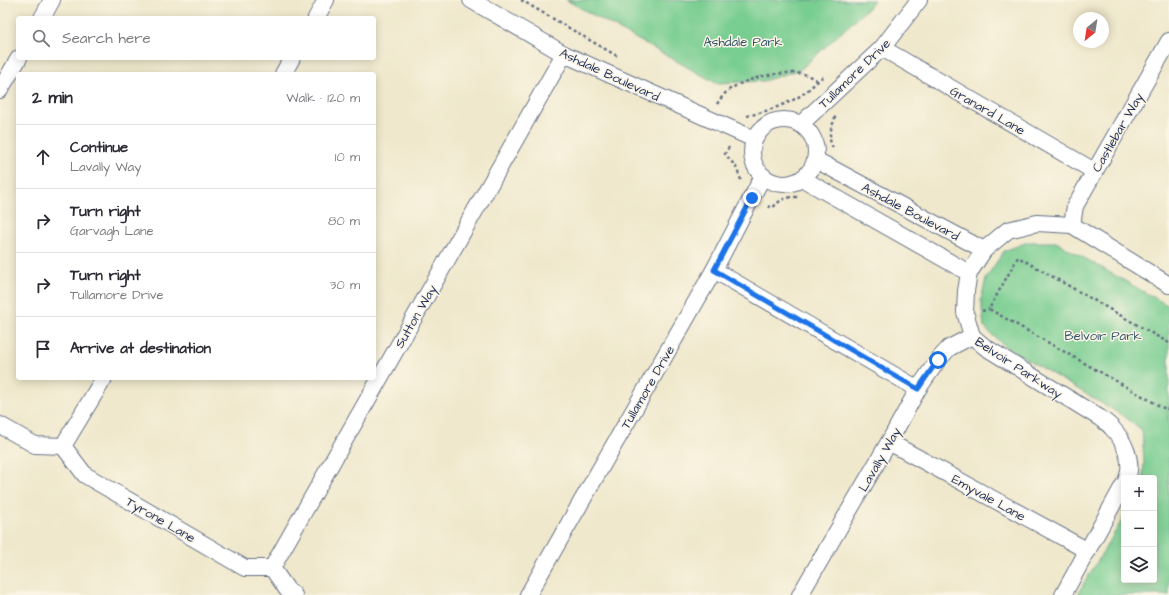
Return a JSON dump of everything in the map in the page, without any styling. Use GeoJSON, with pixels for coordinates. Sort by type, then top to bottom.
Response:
{"type":"FeatureCollection","features":[{"type":"Feature","properties":{"kind":"street"},"geometry":{"type":"LineString","coordinates":[[43,16],[52,0]]}},
{"type":"Feature","properties":{"kind":"street"},"geometry":{"type":"LineString","coordinates":[[317,16],[326,0]]}},
{"type":"Feature","properties":{"kind":"street","name":"Ashdale Boulevard"},"geometry":{"type":"LineString","coordinates":[[471,0],[564,54],[754,139]]}},
{"type":"Feature","properties":{"kind":"street","name":"Tullamore Drive"},"geometry":{"type":"LineString","coordinates":[[801,124],[882,48],[919,0]]}},
{"type":"Feature","properties":{"kind":"street","name":"Castlebar Way"},"geometry":{"type":"LineString","coordinates":[[1072,225],[1075,206],[1169,41]]}},
{"type":"Feature","properties":{"kind":"street","name":"Granard Lane"},"geometry":{"type":"LineString","coordinates":[[882,48],[1094,172]]}},
{"type":"Feature","properties":{"kind":"street","name":"Sutton Way"},"geometry":{"type":"LineString","coordinates":[[272,568],[564,54]]}},
{"type":"Feature","properties":{"kind":"street"},"geometry":{"type":"LineString","coordinates":[[0,90],[18,60]]}},
{"type":"Feature","properties":{"kind":"street"},"geometry":{"type":"LineString","coordinates":[[284,72],[291,60]]}},
{"type":"Feature","properties":{"kind":"street"},"geometry":{"type":"LineString","coordinates":[[780,120],[792,120],[801,124],[809,131],[815,141],[817,152],[812,170],[803,179],[793,184],[770,182],[756,168],[752,157],[752,146],[754,139],[760,130],[770,123],[780,120]]}},
{"type":"Feature","properties":{"kind":"street","name":"Ashdale Boulevard"},"geometry":{"type":"LineString","coordinates":[[816,160],[984,250]]}},
{"type":"Feature","properties":{"kind":"street","name":"Tullamore Drive"},"geometry":{"type":"LineString","coordinates":[[528,595],[714,270],[763,176]]}},
{"type":"Feature","properties":{"kind":"street","name":"Ashdale Boulevard"},"geometry":{"type":"LineString","coordinates":[[803,179],[969,273]]}},
{"type":"Feature","properties":{"kind":"street","name":"Belvoir Parkway"},"geometry":{"type":"LineString","coordinates":[[1128,475],[1128,456],[1121,440],[1113,428],[1100,418],[985,347],[972,336],[965,312],[969,273],[984,250],[1008,230],[1037,223],[1072,225],[1169,285]]}},
{"type":"Feature","properties":{"kind":"street"},"geometry":{"type":"LineString","coordinates":[[714,270],[918,389]]}},
{"type":"Feature","properties":{"kind":"street","name":"Lavally Way"},"geometry":{"type":"LineString","coordinates":[[800,595],[890,442],[918,389],[938,360],[949,348],[972,336]]}},
{"type":"Feature","properties":{"kind":"street"},"geometry":{"type":"LineString","coordinates":[[0,425],[35,445],[63,446],[103,380]]}},
{"type":"Feature","properties":{"kind":"street","name":"Emyvale Lane"},"geometry":{"type":"LineString","coordinates":[[890,442],[1088,551]]}},
{"type":"Feature","properties":{"kind":"street","name":"Tyrone Lane"},"geometry":{"type":"LineString","coordinates":[[63,446],[85,475],[244,568],[272,568]]}},
{"type":"Feature","properties":{"kind":"street"},"geometry":{"type":"LineString","coordinates":[[1064,595],[1121,490]]}},
{"type":"Feature","properties":{"kind":"street"},"geometry":{"type":"LineString","coordinates":[[272,568],[288,591],[294,595]]}},
{"type":"Feature","properties":{"kind":"path"},"geometry":{"type":"LineString","coordinates":[[715,106],[730,89],[744,81],[793,73],[808,75],[818,80]]}},
{"type":"Feature","properties":{"kind":"path"},"geometry":{"type":"LineString","coordinates":[[804,94],[835,118],[830,131],[830,143],[833,149]]}},
{"type":"Feature","properties":{"kind":"path"},"geometry":{"type":"LineString","coordinates":[[1169,342],[1018,257],[989,309],[1167,410],[1169,407]]}},
{"type":"Feature","properties":{"kind":"green space","name":"Ashdale Park"},"geometry":{"type":"Polygon","coordinates":[[[566,0],[874,0],[869,7],[801,69],[764,81],[716,83],[566,0]]]}},
{"type":"Feature","properties":{"kind":"green space","name":"Belvoir Park"},"geometry":{"type":"Polygon","coordinates":[[[1028,242],[1056,242],[1169,306],[1169,595],[1077,595],[1121,522],[1121,583],[1157,583],[1157,475],[1143,475],[1142,430],[1125,417],[1003,345],[984,327],[981,300],[986,278],[1004,251],[1028,242]]]}},
{"type":"Feature","properties":{"kind":"route"},"geometry":{"type":"LineString","coordinates":[[752,198],[714,270],[918,389],[938,360]]}}]}
